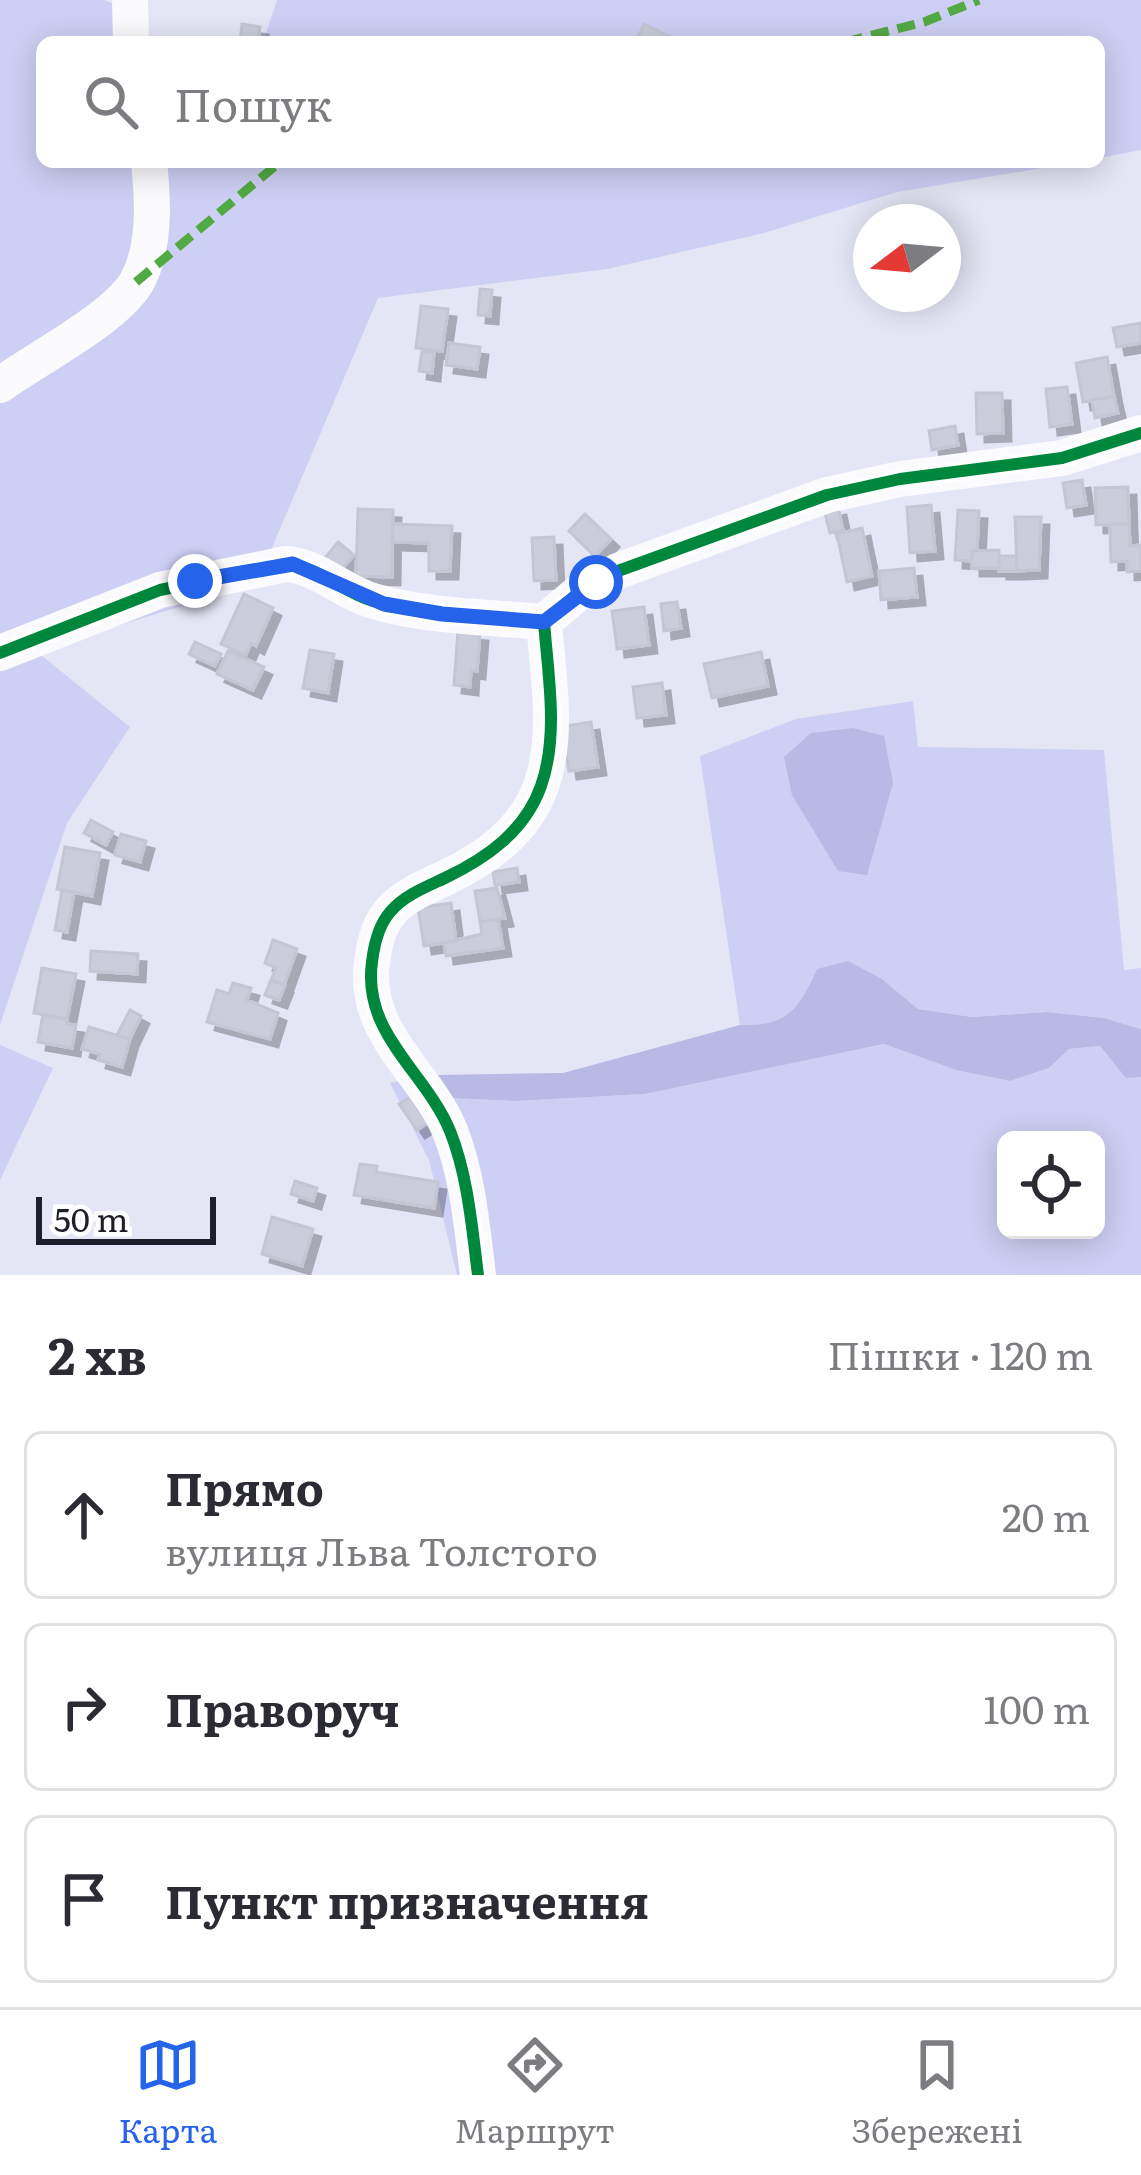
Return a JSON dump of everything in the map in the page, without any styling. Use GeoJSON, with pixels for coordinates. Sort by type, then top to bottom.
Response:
{"type":"FeatureCollection","features":[{"type":"Feature","properties":{"kind":"street"},"geometry":{"type":"LineString","coordinates":[[130,0],[131,36]]}},
{"type":"Feature","properties":{"kind":"street"},"geometry":{"type":"LineString","coordinates":[[0,385],[90,324],[136,282],[151,223],[149,168]]}},
{"type":"Feature","properties":{"kind":"street"},"geometry":{"type":"LineString","coordinates":[[0,653],[160,590],[286,564],[303,566],[384,604],[544,622],[577,593],[618,571],[827,495],[900,479],[1062,458],[1141,433]]}},
{"type":"Feature","properties":{"kind":"street"},"geometry":{"type":"LineString","coordinates":[[478,1275],[455,1144],[439,1110],[383,1028],[371,971],[381,926],[391,910],[496,848],[533,805],[549,746],[544,622]]}},
{"type":"Feature","properties":{"kind":"shaded area"},"geometry":{"type":"Polygon","coordinates":[[[0,0],[104,0],[134,11],[137,36],[36,36],[36,168],[1043,168],[897,192],[764,233],[607,269],[378,298],[257,583],[36,651],[130,727],[67,823],[0,1025],[0,0]]]}},
{"type":"Feature","properties":{"kind":"shaded area"},"geometry":{"type":"Polygon","coordinates":[[[277,0],[1141,0],[1141,150],[1105,157],[1105,36],[265,36],[277,0]]]}},
{"type":"Feature","properties":{"kind":"shaded area"},"geometry":{"type":"Polygon","coordinates":[[[913,701],[918,747],[1104,750],[1124,970],[1141,968],[1141,1029],[1104,1018],[1047,1012],[972,1017],[918,1009],[882,979],[817,969],[789,1013],[770,1022],[740,1025],[700,756],[796,719],[913,701]]]}},
{"type":"Feature","properties":{"kind":"shaded area"},"geometry":{"type":"Polygon","coordinates":[[[853,728],[884,736],[893,783],[867,875],[838,871],[792,795],[784,757],[811,733],[853,728]]]}},
{"type":"Feature","properties":{"kind":"shaded area"},"geometry":{"type":"Polygon","coordinates":[[[848,961],[882,979],[918,1009],[972,1017],[1047,1012],[1104,1018],[1141,1029],[1141,1077],[1126,1078],[1100,1046],[1069,1049],[1049,1068],[1010,1081],[956,1070],[884,1044],[645,1094],[516,1101],[450,1098],[437,1075],[563,1073],[740,1025],[770,1022],[797,1005],[817,969],[848,961]]]}},
{"type":"Feature","properties":{"kind":"shaded area"},"geometry":{"type":"Polygon","coordinates":[[[884,1044],[956,1070],[1010,1081],[1049,1068],[1069,1049],[1100,1046],[1126,1077],[1141,1077],[1141,1275],[457,1275],[429,1160],[390,1083],[437,1075],[450,1098],[516,1101],[645,1094],[884,1044]]]}},
{"type":"Feature","properties":{"kind":"shaded area"},"geometry":{"type":"Polygon","coordinates":[[[0,1045],[53,1068],[0,1180],[0,1045]]]}},
{"type":"Feature","properties":{"kind":"building"},"geometry":{"type":"Polygon","coordinates":[[[242,24],[260,27],[259,36],[241,36],[242,24]]]}},
{"type":"Feature","properties":{"kind":"building"},"geometry":{"type":"Polygon","coordinates":[[[644,24],[669,36],[639,36],[644,24]]]}},
{"type":"Feature","properties":{"kind":"building"},"geometry":{"type":"Polygon","coordinates":[[[480,289],[492,290],[490,316],[478,315],[480,289]]]}},
{"type":"Feature","properties":{"kind":"building"},"geometry":{"type":"Polygon","coordinates":[[[421,306],[448,309],[442,351],[416,348],[421,306]]]}},
{"type":"Feature","properties":{"kind":"building"},"geometry":{"type":"Polygon","coordinates":[[[1141,323],[1141,343],[1117,347],[1113,328],[1141,323]]]}},
{"type":"Feature","properties":{"kind":"building"},"geometry":{"type":"Polygon","coordinates":[[[449,343],[480,347],[477,369],[446,365],[449,343]]]}},
{"type":"Feature","properties":{"kind":"building"},"geometry":{"type":"Polygon","coordinates":[[[422,351],[434,353],[432,373],[419,371],[422,351]]]}},
{"type":"Feature","properties":{"kind":"building"},"geometry":{"type":"Polygon","coordinates":[[[1107,357],[1114,396],[1083,402],[1076,363],[1107,357]]]}},
{"type":"Feature","properties":{"kind":"building"},"geometry":{"type":"Polygon","coordinates":[[[1067,387],[1072,424],[1050,427],[1046,389],[1067,387]]]}},
{"type":"Feature","properties":{"kind":"building"},"geometry":{"type":"Polygon","coordinates":[[[976,393],[1002,393],[1003,433],[977,434],[976,393]]]}},
{"type":"Feature","properties":{"kind":"building"},"geometry":{"type":"Polygon","coordinates":[[[1114,396],[1118,413],[1095,418],[1092,400],[1114,396]]]}},
{"type":"Feature","properties":{"kind":"building"},"geometry":{"type":"Polygon","coordinates":[[[955,426],[958,445],[932,450],[929,431],[955,426]]]}},
{"type":"Feature","properties":{"kind":"building"},"geometry":{"type":"Polygon","coordinates":[[[1082,480],[1086,505],[1067,508],[1063,483],[1082,480]]]}},
{"type":"Feature","properties":{"kind":"building"},"geometry":{"type":"Polygon","coordinates":[[[1128,487],[1129,524],[1096,525],[1095,488],[1128,487]]]}},
{"type":"Feature","properties":{"kind":"building"},"geometry":{"type":"Polygon","coordinates":[[[931,505],[935,551],[910,553],[907,507],[931,505]]]}},
{"type":"Feature","properties":{"kind":"building"},"geometry":{"type":"Polygon","coordinates":[[[838,507],[843,530],[830,533],[824,510],[838,507]]]}},
{"type":"Feature","properties":{"kind":"building"},"geometry":{"type":"Polygon","coordinates":[[[358,509],[393,510],[392,577],[356,576],[358,509]]]}},
{"type":"Feature","properties":{"kind":"building"},"geometry":{"type":"Polygon","coordinates":[[[958,510],[979,511],[972,561],[955,560],[958,510]]]}},
{"type":"Feature","properties":{"kind":"building"},"geometry":{"type":"Polygon","coordinates":[[[585,514],[611,539],[595,556],[569,531],[585,514]]]}},
{"type":"Feature","properties":{"kind":"building"},"geometry":{"type":"Polygon","coordinates":[[[1015,517],[1041,517],[1039,570],[1017,571],[1015,517]]]}},
{"type":"Feature","properties":{"kind":"building"},"geometry":{"type":"Polygon","coordinates":[[[393,524],[452,526],[450,571],[429,571],[429,543],[392,542],[393,524]]]}},
{"type":"Feature","properties":{"kind":"building"},"geometry":{"type":"Polygon","coordinates":[[[1110,524],[1129,524],[1130,546],[1141,545],[1141,571],[1127,572],[1127,561],[1111,562],[1110,524]]]}},
{"type":"Feature","properties":{"kind":"building"},"geometry":{"type":"Polygon","coordinates":[[[862,528],[872,576],[847,582],[837,534],[862,528]]]}},
{"type":"Feature","properties":{"kind":"building"},"geometry":{"type":"Polygon","coordinates":[[[554,537],[556,580],[534,581],[532,538],[554,537]]]}},
{"type":"Feature","properties":{"kind":"building"},"geometry":{"type":"Polygon","coordinates":[[[338,542],[354,555],[340,571],[325,558],[338,542]]]}},
{"type":"Feature","properties":{"kind":"building"},"geometry":{"type":"Polygon","coordinates":[[[999,550],[999,568],[972,568],[972,551],[999,550]]]}},
{"type":"Feature","properties":{"kind":"building"},"geometry":{"type":"Polygon","coordinates":[[[999,556],[1016,556],[1017,571],[999,571],[999,556]]]}},
{"type":"Feature","properties":{"kind":"building"},"geometry":{"type":"Polygon","coordinates":[[[914,568],[917,597],[881,600],[879,571],[914,568]]]}},
{"type":"Feature","properties":{"kind":"building"},"geometry":{"type":"Polygon","coordinates":[[[244,594],[273,608],[256,646],[251,643],[246,655],[221,644],[244,594]]]}},
{"type":"Feature","properties":{"kind":"building"},"geometry":{"type":"Polygon","coordinates":[[[677,602],[681,628],[664,631],[661,604],[677,602]]]}},
{"type":"Feature","properties":{"kind":"building"},"geometry":{"type":"Polygon","coordinates":[[[644,607],[649,645],[617,649],[612,611],[644,607]]]}},
{"type":"Feature","properties":{"kind":"building"},"geometry":{"type":"Polygon","coordinates":[[[458,631],[480,633],[477,671],[471,670],[470,687],[454,685],[458,631]]]}},
{"type":"Feature","properties":{"kind":"building"},"geometry":{"type":"Polygon","coordinates":[[[195,642],[221,654],[215,666],[189,654],[195,642]]]}},
{"type":"Feature","properties":{"kind":"building"},"geometry":{"type":"Polygon","coordinates":[[[310,650],[334,654],[328,693],[303,688],[310,650]]]}},
{"type":"Feature","properties":{"kind":"building"},"geometry":{"type":"Polygon","coordinates":[[[228,651],[264,667],[253,690],[217,674],[228,651]]]}},
{"type":"Feature","properties":{"kind":"building"},"geometry":{"type":"Polygon","coordinates":[[[761,652],[768,686],[712,698],[704,664],[761,652]]]}},
{"type":"Feature","properties":{"kind":"building"},"geometry":{"type":"Polygon","coordinates":[[[662,683],[666,715],[637,718],[633,687],[662,683]]]}},
{"type":"Feature","properties":{"kind":"building"},"geometry":{"type":"Polygon","coordinates":[[[591,722],[598,767],[569,771],[561,727],[591,722]]]}},
{"type":"Feature","properties":{"kind":"building"},"geometry":{"type":"Polygon","coordinates":[[[91,820],[113,832],[106,845],[84,833],[91,820]]]}},
{"type":"Feature","properties":{"kind":"building"},"geometry":{"type":"Polygon","coordinates":[[[121,834],[146,841],[140,862],[115,855],[121,834]]]}},
{"type":"Feature","properties":{"kind":"building"},"geometry":{"type":"Polygon","coordinates":[[[65,847],[100,853],[92,896],[57,889],[65,847]]]}},
{"type":"Feature","properties":{"kind":"building"},"geometry":{"type":"Polygon","coordinates":[[[517,868],[519,882],[495,885],[493,872],[517,868]]]}},
{"type":"Feature","properties":{"kind":"building"},"geometry":{"type":"Polygon","coordinates":[[[497,888],[505,918],[480,922],[475,891],[497,888]]]}},
{"type":"Feature","properties":{"kind":"building"},"geometry":{"type":"Polygon","coordinates":[[[62,890],[74,892],[67,932],[55,930],[62,890]]]}},
{"type":"Feature","properties":{"kind":"building"},"geometry":{"type":"Polygon","coordinates":[[[451,903],[456,941],[424,946],[418,908],[451,903]]]}},
{"type":"Feature","properties":{"kind":"building"},"geometry":{"type":"Polygon","coordinates":[[[498,919],[503,948],[446,956],[444,943],[482,934],[480,922],[498,919]]]}},
{"type":"Feature","properties":{"kind":"building"},"geometry":{"type":"Polygon","coordinates":[[[273,940],[297,949],[284,985],[271,980],[276,968],[265,963],[273,940]]]}},
{"type":"Feature","properties":{"kind":"building"},"geometry":{"type":"Polygon","coordinates":[[[91,951],[138,954],[137,974],[90,971],[91,951]]]}},
{"type":"Feature","properties":{"kind":"building"},"geometry":{"type":"Polygon","coordinates":[[[42,968],[76,974],[67,1019],[34,1013],[42,968]]]}},
{"type":"Feature","properties":{"kind":"building"},"geometry":{"type":"Polygon","coordinates":[[[271,980],[285,985],[279,1000],[265,995],[271,980]]]}},
{"type":"Feature","properties":{"kind":"building"},"geometry":{"type":"Polygon","coordinates":[[[233,983],[251,988],[247,1000],[278,1013],[270,1039],[207,1022],[217,990],[229,994],[233,983]]]}},
{"type":"Feature","properties":{"kind":"building"},"geometry":{"type":"Polygon","coordinates":[[[130,1010],[141,1016],[130,1039],[117,1035],[130,1010]]]}},
{"type":"Feature","properties":{"kind":"building"},"geometry":{"type":"Polygon","coordinates":[[[43,1015],[76,1025],[72,1048],[38,1042],[43,1015]]]}},
{"type":"Feature","properties":{"kind":"building"},"geometry":{"type":"Polygon","coordinates":[[[89,1027],[130,1039],[122,1067],[82,1049],[89,1027]]]}},
{"type":"Feature","properties":{"kind":"building"},"geometry":{"type":"Polygon","coordinates":[[[410,1097],[428,1123],[417,1130],[399,1104],[410,1097]]]}},
{"type":"Feature","properties":{"kind":"building"},"geometry":{"type":"Polygon","coordinates":[[[360,1164],[377,1166],[376,1172],[438,1182],[434,1208],[354,1195],[360,1164]]]}},
{"type":"Feature","properties":{"kind":"building"},"geometry":{"type":"Polygon","coordinates":[[[295,1181],[317,1188],[313,1201],[291,1194],[295,1181]]]}},
{"type":"Feature","properties":{"kind":"building"},"geometry":{"type":"Polygon","coordinates":[[[272,1217],[313,1229],[302,1266],[262,1254],[272,1217]]]}},
{"type":"Feature","properties":{"kind":"marked path"},"geometry":{"type":"LineString","coordinates":[[869,36],[924,22],[979,0]]}},
{"type":"Feature","properties":{"kind":"marked path"},"geometry":{"type":"LineString","coordinates":[[136,282],[273,168]]}},
{"type":"Feature","properties":{"kind":"cycle path"},"geometry":{"type":"LineString","coordinates":[[544,622],[577,594],[618,571],[827,495],[900,479],[1062,458],[1141,433]]}},
{"type":"Feature","properties":{"kind":"cycle path"},"geometry":{"type":"LineString","coordinates":[[0,653],[160,590],[286,564],[309,569],[362,597],[394,606],[544,622]]}},
{"type":"Feature","properties":{"kind":"cycle path"},"geometry":{"type":"LineString","coordinates":[[478,1275],[456,1148],[439,1110],[386,1032],[371,988],[372,962],[380,928],[397,905],[490,852],[515,830],[534,802],[550,746],[544,622]]}},
{"type":"Feature","properties":{"kind":"route"},"geometry":{"type":"LineString","coordinates":[[195,581],[293,564],[384,604],[544,622],[596,582]]}}]}
